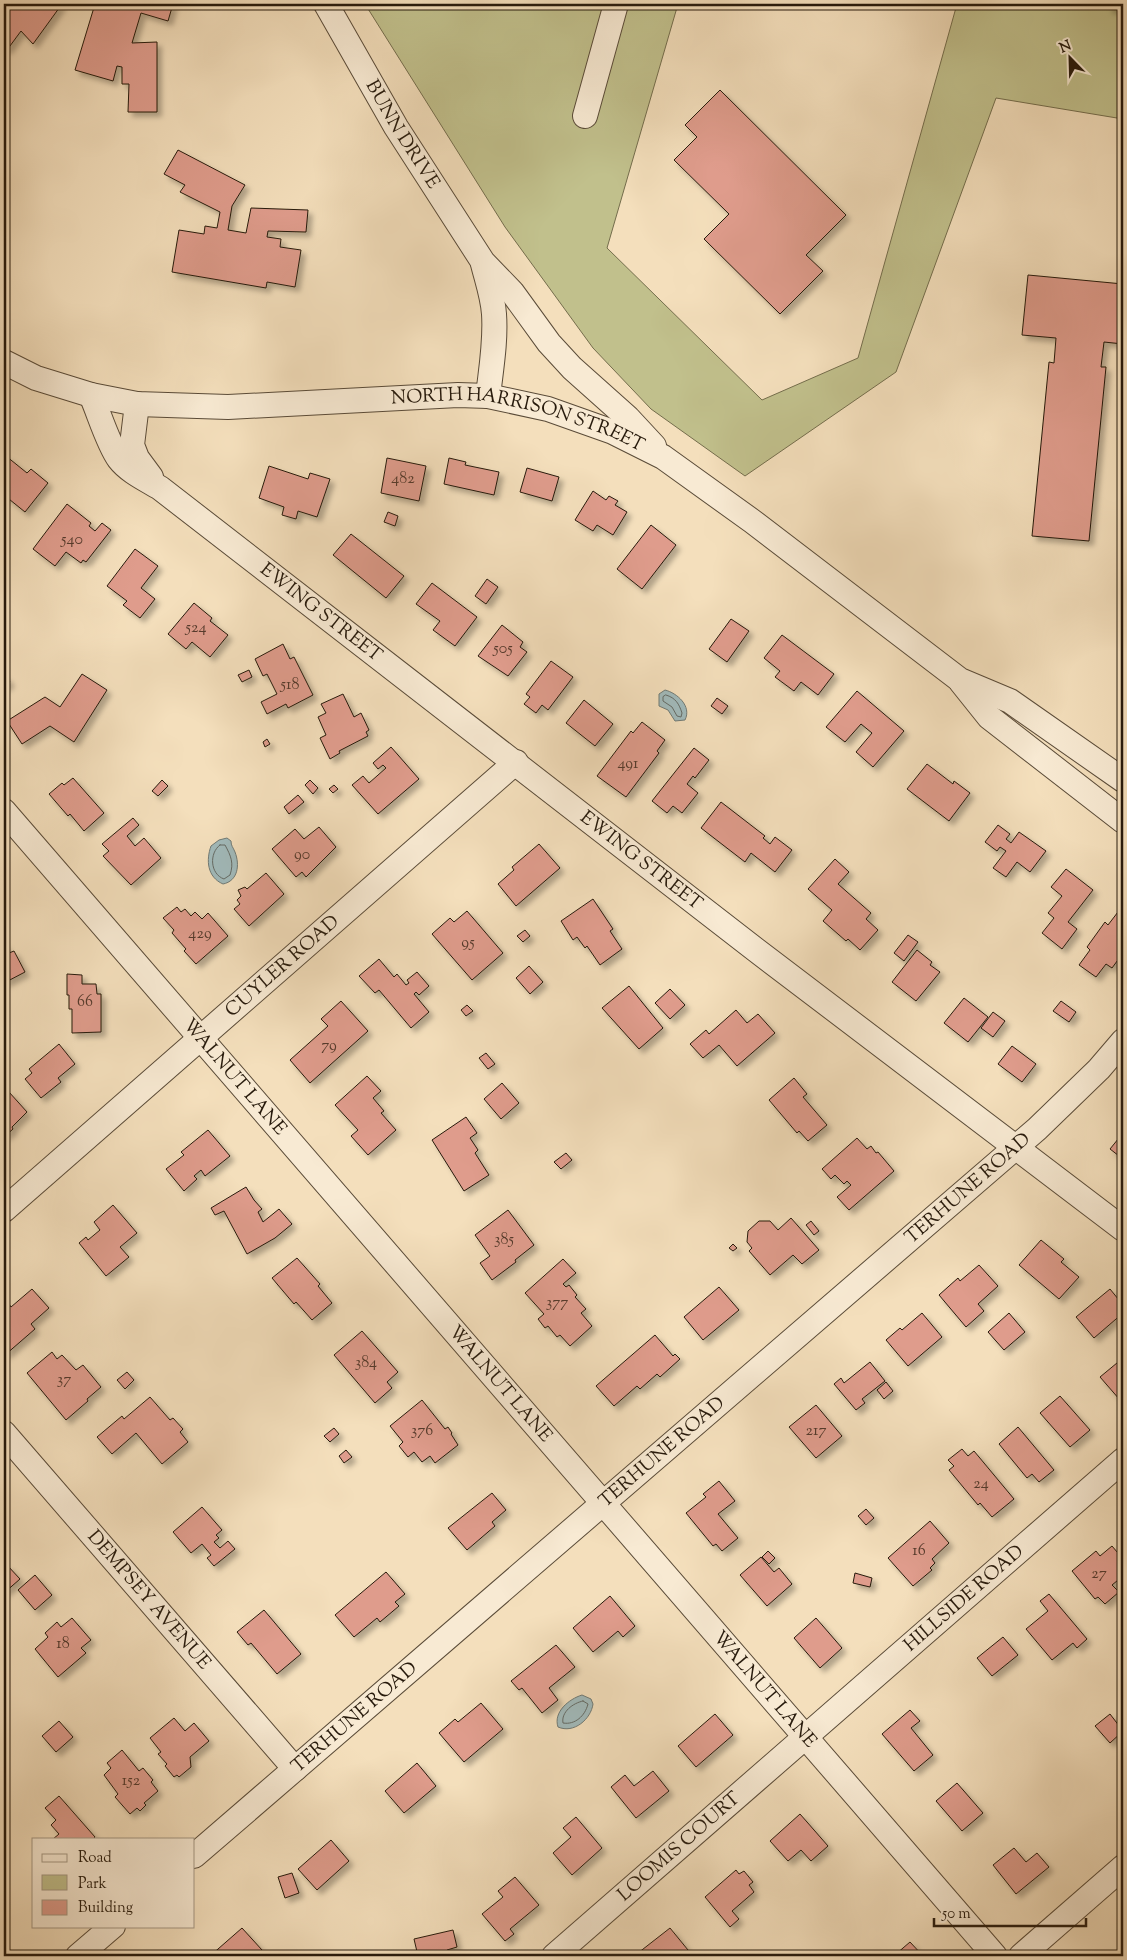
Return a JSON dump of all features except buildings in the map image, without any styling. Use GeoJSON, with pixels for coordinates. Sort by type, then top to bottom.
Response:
{"type":"FeatureCollection","features":[{"type":"Feature","properties":{"kind":"street","name":"BUNN DRIVE"},"geometry":{"type":"LineString","coordinates":[[326,4],[396,127],[482,262],[512,292],[549,343],[572,368],[628,418],[663,457]]}},
{"type":"Feature","properties":{"kind":"street"},"geometry":{"type":"LineString","coordinates":[[585,116],[616,4]]}},
{"type":"Feature","properties":{"kind":"street","name":"BUNN DRIVE"},"geometry":{"type":"LineString","coordinates":[[482,262],[491,293],[494,314],[493,351],[488,396]]}},
{"type":"Feature","properties":{"kind":"street","name":"NORTH HARRISON STREET"},"geometry":{"type":"LineString","coordinates":[[4,362],[36,378],[91,395],[137,404],[228,407],[425,396],[488,396],[548,409],[613,432],[663,457],[752,521],[960,680],[1010,701],[1123,780]]}},
{"type":"Feature","properties":{"kind":"street","name":"EWING STREET"},"geometry":{"type":"LineString","coordinates":[[91,395],[119,459],[129,469],[160,488],[516,762],[756,950],[1123,1229]]}},
{"type":"Feature","properties":{"kind":"street","name":"EWING STREET"},"geometry":{"type":"LineString","coordinates":[[137,404],[132,445],[136,458],[160,488]]}},
{"type":"Feature","properties":{"kind":"street","name":"NORTH HARRISON STREET"},"geometry":{"type":"LineString","coordinates":[[960,680],[989,717],[1123,821]]}},
{"type":"Feature","properties":{"kind":"street","name":"CUYLER ROAD"},"geometry":{"type":"LineString","coordinates":[[4,1210],[516,762]]}},
{"type":"Feature","properties":{"kind":"street","name":"WALNUT LANE"},"geometry":{"type":"LineString","coordinates":[[4,812],[202,1038],[602,1503],[996,1956]]}},
{"type":"Feature","properties":{"kind":"street","name":"TERHUNE ROAD"},"geometry":{"type":"LineString","coordinates":[[195,1855],[1068,1101],[1123,1041]]}},
{"type":"Feature","properties":{"kind":"street","name":"DEMPSEY AVENUE"},"geometry":{"type":"LineString","coordinates":[[4,1432],[295,1769]]}},
{"type":"Feature","properties":{"kind":"street","name":"HILLSIDE ROAD"},"geometry":{"type":"LineString","coordinates":[[806,1738],[1123,1460]]}},
{"type":"Feature","properties":{"kind":"street","name":"LOOMIS COURT"},"geometry":{"type":"LineString","coordinates":[[554,1956],[806,1738]]}},
{"type":"Feature","properties":{"kind":"street"},"geometry":{"type":"LineString","coordinates":[[1021,1956],[1123,1867]]}},
{"type":"Feature","properties":{"kind":"street"},"geometry":{"type":"LineString","coordinates":[[78,1956],[111,1928]]}},
{"type":"Feature","properties":{"kind":"green space"},"geometry":{"type":"Polygon","coordinates":[[[365,4],[678,4],[607,248],[762,400],[858,358],[957,4],[1123,4],[1123,119],[996,98],[896,372],[745,476],[651,409],[593,348],[505,227],[365,4]]]}},
{"type":"Feature","properties":{"kind":"water"},"geometry":{"type":"Polygon","coordinates":[[[665,690],[678,697],[685,705],[687,715],[685,720],[675,721],[668,710],[659,706],[659,694],[665,690]]]}},
{"type":"Feature","properties":{"kind":"water"},"geometry":{"type":"Polygon","coordinates":[[[227,838],[231,841],[235,852],[237,872],[232,880],[223,884],[211,873],[208,862],[211,846],[219,840],[227,838]]]}},
{"type":"Feature","properties":{"kind":"water"},"geometry":{"type":"Polygon","coordinates":[[[582,1695],[591,1699],[593,1704],[589,1715],[576,1727],[564,1729],[558,1727],[558,1716],[563,1707],[582,1695]]]}}]}
